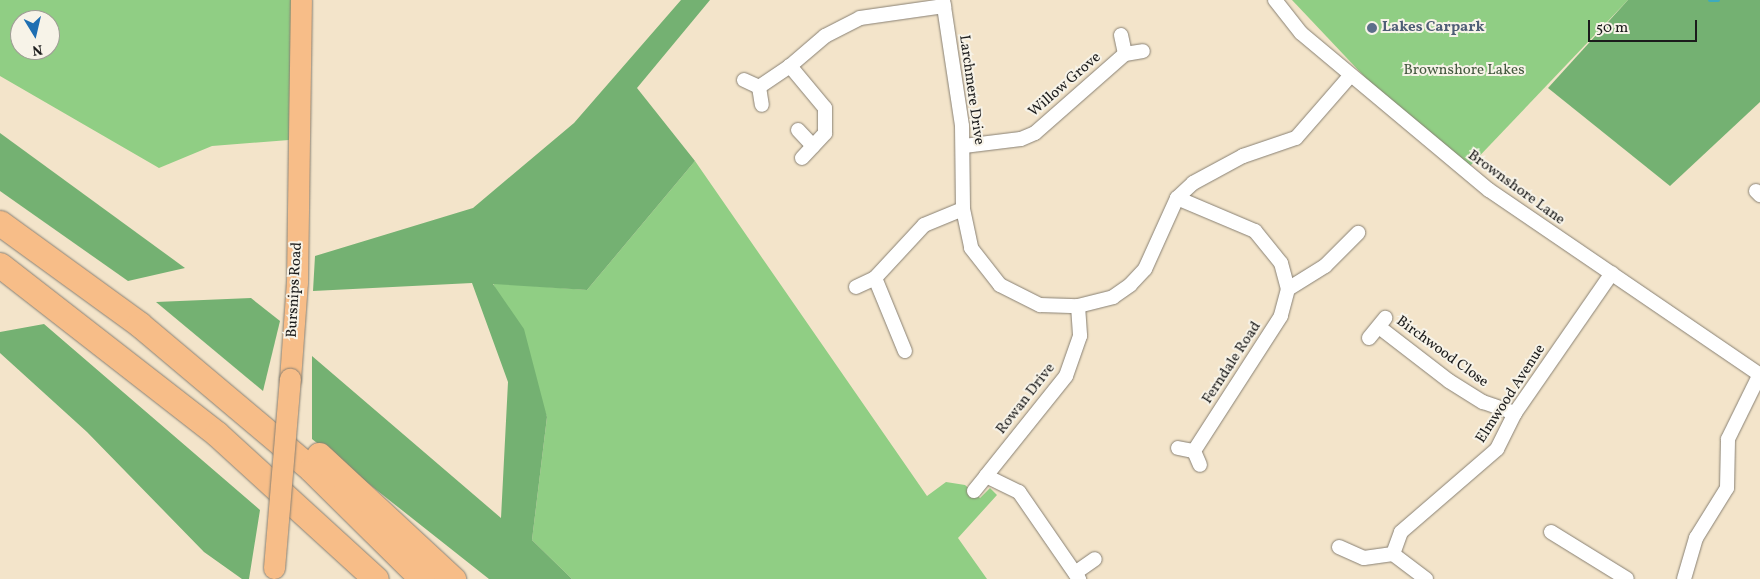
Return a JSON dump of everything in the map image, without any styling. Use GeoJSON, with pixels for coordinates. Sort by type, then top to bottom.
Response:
{"type":"FeatureCollection","features":[{"type":"Feature","properties":{"kind":"highway"},"geometry":{"type":"LineString","coordinates":[[0,223],[139,324],[311,469],[422,579]]}},
{"type":"Feature","properties":{"kind":"highway"},"geometry":{"type":"LineString","coordinates":[[0,266],[217,434],[376,579]]}},
{"type":"Feature","properties":{"kind":"highway"},"geometry":{"type":"LineString","coordinates":[[184,363],[235,385],[312,448],[453,579]]}},
{"type":"Feature","properties":{"kind":"highway"},"geometry":{"type":"LineString","coordinates":[[217,434],[250,479],[352,579]]}},
{"type":"Feature","properties":{"kind":"main road","name":"Bursnips Road"},"geometry":{"type":"LineString","coordinates":[[273,573],[290,379],[296,282],[301,0]]}},
{"type":"Feature","properties":{"kind":"street","name":"Brownshore Lane"},"geometry":{"type":"LineString","coordinates":[[1275,0],[1301,33],[1350,76],[1489,190],[1612,272],[1760,375]]}},
{"type":"Feature","properties":{"kind":"street","name":"Larchmere Drive"},"geometry":{"type":"LineString","coordinates":[[943,3],[964,146],[962,209],[971,248],[1000,286],[1040,304],[1078,306],[1113,297],[1135,280],[1145,269],[1176,198],[1214,169],[1296,138],[1350,76]]}},
{"type":"Feature","properties":{"kind":"street"},"geometry":{"type":"LineString","coordinates":[[758,87],[790,66],[825,36],[860,18],[943,3]]}},
{"type":"Feature","properties":{"kind":"street","name":"Willow Grove"},"geometry":{"type":"LineString","coordinates":[[1122,36],[1125,54]]}},
{"type":"Feature","properties":{"kind":"street","name":"Willow Grove"},"geometry":{"type":"LineString","coordinates":[[964,146],[1021,139],[1035,133],[1125,54],[1143,51]]}},
{"type":"Feature","properties":{"kind":"street"},"geometry":{"type":"LineString","coordinates":[[790,66],[825,108],[825,133],[802,158]]}},
{"type":"Feature","properties":{"kind":"street"},"geometry":{"type":"LineString","coordinates":[[744,80],[758,87]]}},
{"type":"Feature","properties":{"kind":"street"},"geometry":{"type":"LineString","coordinates":[[758,87],[762,105]]}},
{"type":"Feature","properties":{"kind":"street"},"geometry":{"type":"LineString","coordinates":[[798,130],[813,146]]}},
{"type":"Feature","properties":{"kind":"street","name":"Ferndale Road"},"geometry":{"type":"LineString","coordinates":[[1176,198],[1255,231],[1281,263],[1288,289],[1281,316],[1194,451]]}},
{"type":"Feature","properties":{"kind":"street"},"geometry":{"type":"LineString","coordinates":[[856,287],[875,278],[924,225],[962,209]]}},
{"type":"Feature","properties":{"kind":"street"},"geometry":{"type":"LineString","coordinates":[[1288,289],[1325,266],[1358,234]]}},
{"type":"Feature","properties":{"kind":"street","name":"Elmwood Avenue"},"geometry":{"type":"LineString","coordinates":[[1394,554],[1406,522],[1478,469],[1497,449],[1515,413],[1612,272]]}},
{"type":"Feature","properties":{"kind":"street"},"geometry":{"type":"LineString","coordinates":[[875,278],[905,351]]}},
{"type":"Feature","properties":{"kind":"street","name":"Rowan Drive"},"geometry":{"type":"LineString","coordinates":[[974,491],[1066,376],[1080,336],[1078,306]]}},
{"type":"Feature","properties":{"kind":"street","name":"Birchwood Close"},"geometry":{"type":"LineString","coordinates":[[1369,338],[1382,322],[1449,381],[1483,402],[1515,413]]}},
{"type":"Feature","properties":{"kind":"street"},"geometry":{"type":"LineString","coordinates":[[1684,579],[1696,538],[1728,488],[1728,439],[1760,375]]}},
{"type":"Feature","properties":{"kind":"street"},"geometry":{"type":"LineString","coordinates":[[1178,448],[1194,451],[1200,465]]}},
{"type":"Feature","properties":{"kind":"street"},"geometry":{"type":"LineString","coordinates":[[986,476],[1019,492],[1077,576],[1095,559]]}},
{"type":"Feature","properties":{"kind":"street"},"geometry":{"type":"LineString","coordinates":[[1551,532],[1627,579]]}},
{"type":"Feature","properties":{"kind":"street"},"geometry":{"type":"LineString","coordinates":[[1339,547],[1364,558],[1394,554],[1426,579]]}},
{"type":"Feature","properties":{"kind":"green space"},"geometry":{"type":"Polygon","coordinates":[[[0,0],[292,0],[289,140],[212,146],[159,168],[0,76],[0,0]]]}},
{"type":"Feature","properties":{"kind":"green space"},"geometry":{"type":"Polygon","coordinates":[[[681,0],[710,0],[637,88],[695,161],[587,290],[493,284],[524,329],[547,417],[532,540],[572,579],[489,579],[312,439],[312,356],[501,518],[508,382],[472,283],[313,291],[315,256],[473,208],[574,123],[681,0]]]}},
{"type":"Feature","properties":{"kind":"green space","name":"Brownshore Lakes"},"geometry":{"type":"Polygon","coordinates":[[[1292,0],[1628,0],[1469,167],[1395,109],[1292,0]]]}},
{"type":"Feature","properties":{"kind":"green space"},"geometry":{"type":"Polygon","coordinates":[[[1628,0],[1760,0],[1760,102],[1670,186],[1548,88],[1628,0]]]}},
{"type":"Feature","properties":{"kind":"green space"},"geometry":{"type":"Polygon","coordinates":[[[0,133],[185,268],[128,281],[0,191],[0,133]]]}},
{"type":"Feature","properties":{"kind":"green space"},"geometry":{"type":"Polygon","coordinates":[[[695,161],[927,496],[946,482],[965,485],[980,498],[990,488],[997,495],[958,538],[987,579],[572,579],[532,540],[547,417],[493,283],[587,290],[695,161]]]}},
{"type":"Feature","properties":{"kind":"green space"},"geometry":{"type":"Polygon","coordinates":[[[251,298],[280,321],[263,391],[156,302],[251,298]]]}},
{"type":"Feature","properties":{"kind":"green space"},"geometry":{"type":"Polygon","coordinates":[[[44,324],[260,510],[249,579],[242,579],[204,552],[87,432],[0,353],[0,332],[44,324]]]}},
{"type":"Feature","properties":{"kind":"waterway"},"geometry":{"type":"LineString","coordinates":[[1710,0],[1718,0]]}},
{"type":"Feature","properties":{"kind":"place","name":"Lakes Carpark"},"geometry":{"type":"Point","coordinates":[1372,28]}}]}
